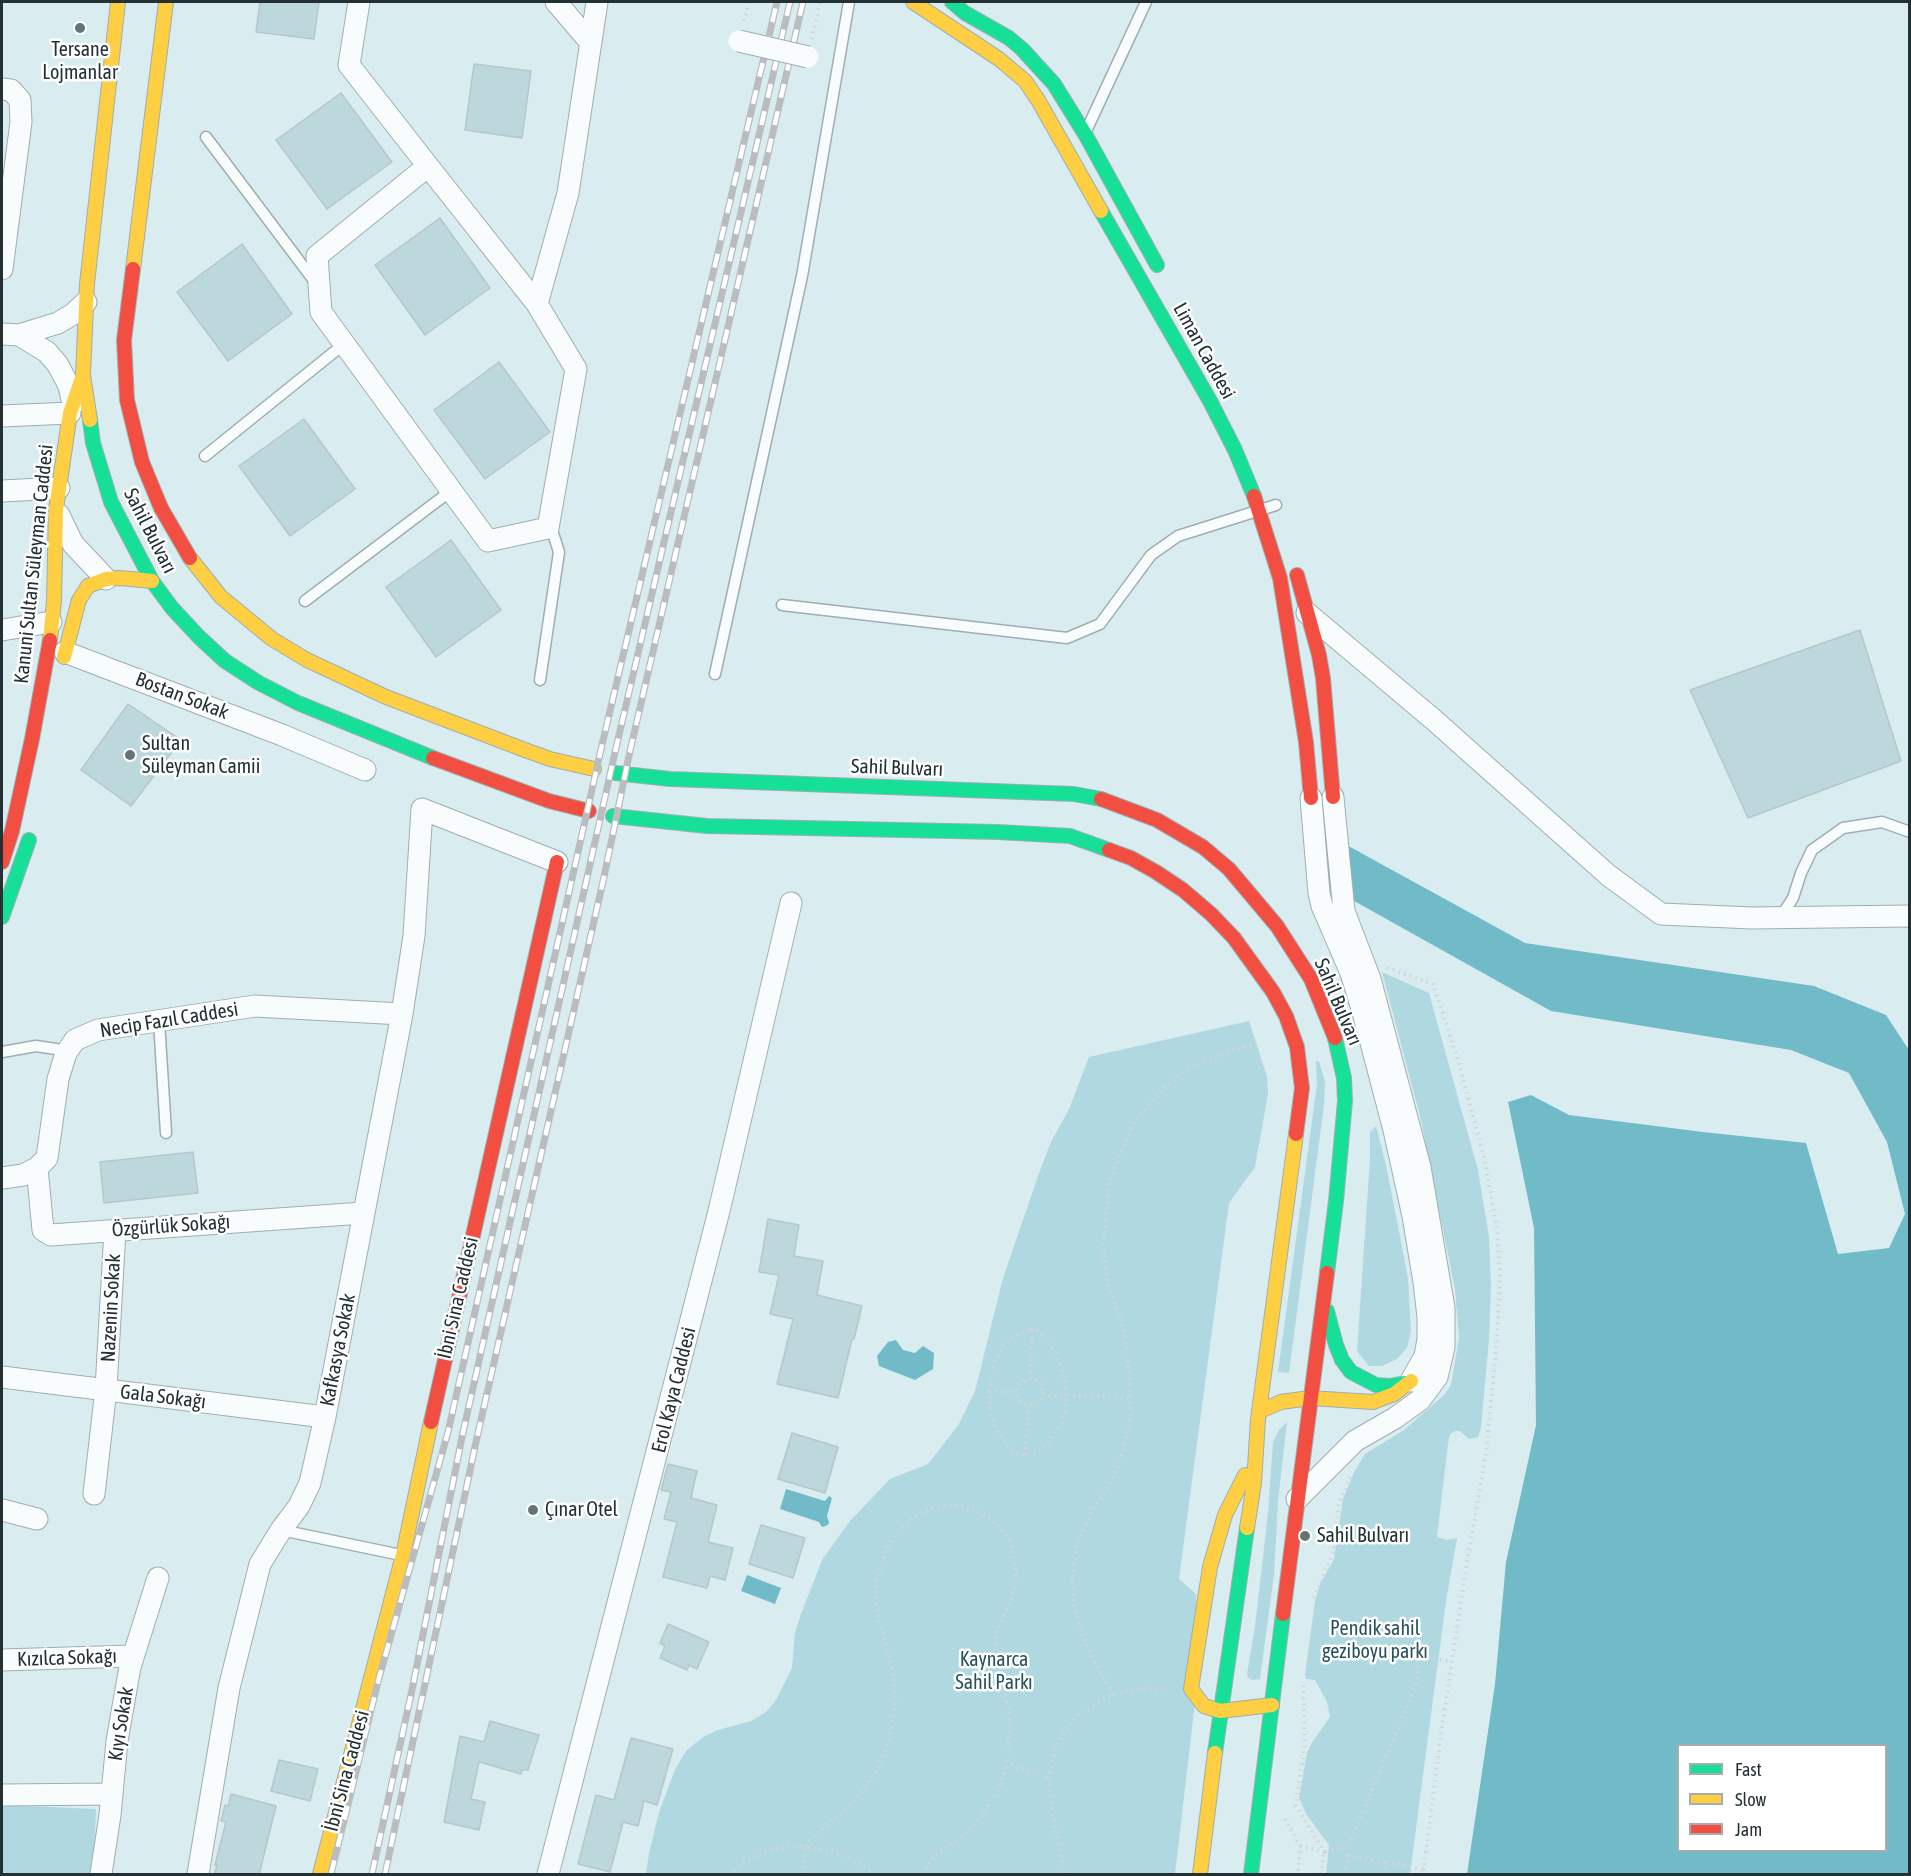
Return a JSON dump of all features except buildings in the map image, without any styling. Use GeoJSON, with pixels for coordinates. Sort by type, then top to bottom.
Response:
{"type":"FeatureCollection","features":[{"type":"Feature","properties":{"kind":"main road","name":"Sahil Bulvarı"},"geometry":{"type":"LineString","coordinates":[[118,2],[86,302],[83,375],[93,443],[111,502],[152,581],[172,608],[199,637],[225,661],[259,683],[298,703],[463,770],[549,801],[589,811]]}},
{"type":"Feature","properties":{"kind":"main road","name":"Sahil Bulvarı"},"geometry":{"type":"LineString","coordinates":[[166,2],[124,340],[127,400],[142,462],[161,508],[192,561],[221,597],[272,639],[307,660],[386,697],[550,759],[594,769]]}},
{"type":"Feature","properties":{"kind":"main road","name":"Liman Caddesi"},"geometry":{"type":"LineString","coordinates":[[913,2],[999,59],[1024,81],[1079,147],[1161,272]]}},
{"type":"Feature","properties":{"kind":"main road","name":"Liman Caddesi"},"geometry":{"type":"LineString","coordinates":[[952,2],[965,14],[1009,38],[1054,84],[1079,147],[1235,450],[1260,510],[1280,578],[1306,742],[1311,798]]}},
{"type":"Feature","properties":{"kind":"main road","name":"Kanuni Sultan Süleyman Caddesi"},"geometry":{"type":"LineString","coordinates":[[2,861],[12,831],[49,651],[56,560],[56,509],[72,408],[83,375]]}},
{"type":"Feature","properties":{"kind":"main road"},"geometry":{"type":"LineString","coordinates":[[1292,557],[1323,678],[1332,796]]}},
{"type":"Feature","properties":{"kind":"main road","name":"Kanuni Sultan Süleyman Caddesi"},"geometry":{"type":"LineString","coordinates":[[62,674],[65,652],[79,600],[88,586],[106,579]]}},
{"type":"Feature","properties":{"kind":"main road"},"geometry":{"type":"LineString","coordinates":[[106,579],[152,581]]}},
{"type":"Feature","properties":{"kind":"main road","name":"Sahil Bulvarı"},"geometry":{"type":"LineString","coordinates":[[615,773],[670,779],[1074,794],[1101,799],[1157,820],[1203,847],[1229,869],[1290,945],[1311,979],[1333,1030],[1340,1053],[1345,1101],[1336,1201],[1251,1875]]}},
{"type":"Feature","properties":{"kind":"main road"},"geometry":{"type":"LineString","coordinates":[[613,816],[707,826],[998,832],[1070,836],[1131,858],[1183,890],[1234,938],[1273,992],[1286,1016],[1297,1047],[1302,1088],[1260,1411],[1254,1483],[1220,1711],[1200,1875]]}},
{"type":"Feature","properties":{"kind":"main road"},"geometry":{"type":"LineString","coordinates":[[2,917],[32,830]]}},
{"type":"Feature","properties":{"kind":"main road","name":"İbni Sina Caddesi"},"geometry":{"type":"LineString","coordinates":[[321,1875],[403,1555],[441,1371],[557,862]]}},
{"type":"Feature","properties":{"kind":"main road"},"geometry":{"type":"LineString","coordinates":[[1324,1299],[1336,1345],[1351,1372],[1376,1385],[1390,1386],[1411,1382]]}},
{"type":"Feature","properties":{"kind":"main road"},"geometry":{"type":"LineString","coordinates":[[1260,1411],[1281,1402],[1311,1398],[1373,1402],[1394,1394],[1411,1382]]}},
{"type":"Feature","properties":{"kind":"main road"},"geometry":{"type":"LineString","coordinates":[[1257,1449],[1226,1515],[1210,1567],[1191,1689],[1204,1706],[1220,1711],[1272,1705]]}},
{"type":"Feature","properties":{"kind":"street"},"geometry":{"type":"LineString","coordinates":[[359,2],[349,65],[537,304],[576,369],[548,528],[488,541],[321,312],[317,256],[428,166]]}},
{"type":"Feature","properties":{"kind":"street"},"geometry":{"type":"LineString","coordinates":[[556,2],[591,43]]}},
{"type":"Feature","properties":{"kind":"street"},"geometry":{"type":"LineString","coordinates":[[537,304],[568,193],[597,2]]}},
{"type":"Feature","properties":{"kind":"street"},"geometry":{"type":"LineString","coordinates":[[738,41],[808,57]]}},
{"type":"Feature","properties":{"kind":"street"},"geometry":{"type":"LineString","coordinates":[[2,89],[10,90],[20,100],[21,122],[5,214],[2,269]]}},
{"type":"Feature","properties":{"kind":"street"},"geometry":{"type":"LineString","coordinates":[[10,335],[58,323],[73,314],[86,302]]}},
{"type":"Feature","properties":{"kind":"street"},"geometry":{"type":"LineString","coordinates":[[2,416],[72,408],[69,386],[58,365],[47,352],[10,335]]}},
{"type":"Feature","properties":{"kind":"street"},"geometry":{"type":"LineString","coordinates":[[2,491],[59,488]]}},
{"type":"Feature","properties":{"kind":"street"},"geometry":{"type":"LineString","coordinates":[[56,509],[73,544],[106,579]]}},
{"type":"Feature","properties":{"kind":"street"},"geometry":{"type":"LineString","coordinates":[[1306,612],[1434,720],[1608,875],[1661,914],[1780,918],[1910,916]]}},
{"type":"Feature","properties":{"kind":"street"},"geometry":{"type":"LineString","coordinates":[[2,630],[51,622]]}},
{"type":"Feature","properties":{"kind":"street","name":"Bostan Sokak"},"geometry":{"type":"LineString","coordinates":[[65,652],[282,735],[365,770]]}},
{"type":"Feature","properties":{"kind":"street"},"geometry":{"type":"LineString","coordinates":[[1297,1500],[1356,1440],[1402,1414],[1420,1400],[1437,1377],[1444,1347],[1444,1308],[1420,1167],[1370,979],[1344,911],[1332,796]]}},
{"type":"Feature","properties":{"kind":"street"},"geometry":{"type":"LineString","coordinates":[[1311,798],[1322,906],[1352,973],[1394,1130],[1413,1216],[1425,1293],[1428,1339],[1425,1356],[1411,1382]]}},
{"type":"Feature","properties":{"kind":"street","name":"İbni Sina Caddesi"},"geometry":{"type":"LineString","coordinates":[[422,809],[557,862]]}},
{"type":"Feature","properties":{"kind":"street","name":"Kafkasya Sokak"},"geometry":{"type":"LineString","coordinates":[[198,1875],[230,1688],[260,1564],[280,1530],[299,1506],[310,1483],[325,1417],[402,1014],[414,936],[422,809]]}},
{"type":"Feature","properties":{"kind":"street","name":"Erol Kaya Caddesi"},"geometry":{"type":"LineString","coordinates":[[548,1875],[719,1211],[791,903]]}},
{"type":"Feature","properties":{"kind":"street","name":"Necip Fazıl Caddesi"},"geometry":{"type":"LineString","coordinates":[[66,1053],[75,1040],[98,1030],[255,1006],[402,1014]]}},
{"type":"Feature","properties":{"kind":"street"},"geometry":{"type":"LineString","coordinates":[[2,1178],[23,1175],[37,1168],[47,1158],[57,1079],[66,1053]]}},
{"type":"Feature","properties":{"kind":"street","name":"Özgürlük Sokağı"},"geometry":{"type":"LineString","coordinates":[[37,1168],[43,1230],[51,1235],[363,1213]]}},
{"type":"Feature","properties":{"kind":"street","name":"Nazenin Sokak"},"geometry":{"type":"LineString","coordinates":[[94,1494],[106,1389],[115,1230]]}},
{"type":"Feature","properties":{"kind":"street","name":"Gala Sokağı"},"geometry":{"type":"LineString","coordinates":[[2,1377],[325,1417]]}},
{"type":"Feature","properties":{"kind":"street"},"geometry":{"type":"LineString","coordinates":[[2,1510],[37,1519]]}},
{"type":"Feature","properties":{"kind":"street","name":"Kıyı Sokak"},"geometry":{"type":"LineString","coordinates":[[101,1875],[107,1843],[117,1741],[133,1656],[158,1578]]}},
{"type":"Feature","properties":{"kind":"street","name":"Kızılca Sokağı"},"geometry":{"type":"LineString","coordinates":[[2,1660],[133,1656]]}},
{"type":"Feature","properties":{"kind":"street"},"geometry":{"type":"LineString","coordinates":[[2,1795],[111,1794]]}},
{"type":"Feature","properties":{"kind":"lane"},"geometry":{"type":"LineString","coordinates":[[715,674],[802,276],[849,2]]}},
{"type":"Feature","properties":{"kind":"lane"},"geometry":{"type":"LineString","coordinates":[[1079,147],[1146,2]]}},
{"type":"Feature","properties":{"kind":"lane"},"geometry":{"type":"LineString","coordinates":[[206,137],[319,287]]}},
{"type":"Feature","properties":{"kind":"lane"},"geometry":{"type":"LineString","coordinates":[[205,456],[344,344]]}},
{"type":"Feature","properties":{"kind":"lane"},"geometry":{"type":"LineString","coordinates":[[305,601],[452,490]]}},
{"type":"Feature","properties":{"kind":"lane"},"geometry":{"type":"LineString","coordinates":[[782,605],[1067,638],[1100,624],[1151,555],[1178,536],[1276,505]]}},
{"type":"Feature","properties":{"kind":"lane"},"geometry":{"type":"LineString","coordinates":[[540,680],[559,552],[549,521]]}},
{"type":"Feature","properties":{"kind":"lane"},"geometry":{"type":"LineString","coordinates":[[1780,918],[1793,898],[1812,850],[1843,828],[1882,822],[1910,832]]}},
{"type":"Feature","properties":{"kind":"lane"},"geometry":{"type":"LineString","coordinates":[[159,1021],[166,1133]]}},
{"type":"Feature","properties":{"kind":"lane"},"geometry":{"type":"LineString","coordinates":[[2,1052],[36,1046],[66,1053]]}},
{"type":"Feature","properties":{"kind":"lane"},"geometry":{"type":"LineString","coordinates":[[280,1530],[403,1555]]}},
{"type":"Feature","properties":{"kind":"path"},"geometry":{"type":"LineString","coordinates":[[808,57],[820,2]]}},
{"type":"Feature","properties":{"kind":"path"},"geometry":{"type":"LineString","coordinates":[[1113,1694],[1093,1659],[1081,1631],[1074,1608],[1072,1574],[1074,1557],[1082,1532],[1092,1510],[1112,1484],[1121,1459],[1131,1417],[1128,1357],[1124,1330],[1107,1279],[1103,1248],[1109,1182],[1136,1120],[1148,1103],[1166,1085],[1195,1066],[1259,1042]]}},
{"type":"Feature","properties":{"kind":"path"},"geometry":{"type":"LineString","coordinates":[[1031,1379],[1032,1328]]}},
{"type":"Feature","properties":{"kind":"path"},"geometry":{"type":"LineString","coordinates":[[1032,1328],[1042,1334],[1056,1354],[1065,1378],[1067,1396],[1065,1416],[1058,1431],[1046,1446],[1036,1453],[1025,1456],[1013,1452],[999,1435],[991,1414],[989,1391],[994,1363],[1003,1347],[1017,1334],[1032,1328]]}},
{"type":"Feature","properties":{"kind":"path"},"geometry":{"type":"LineString","coordinates":[[1031,1379],[1040,1383],[1043,1394],[1038,1403],[1029,1405],[1021,1402],[1017,1392],[1021,1382],[1031,1379]]}},
{"type":"Feature","properties":{"kind":"path"},"geometry":{"type":"LineString","coordinates":[[989,1391],[1017,1392]]}},
{"type":"Feature","properties":{"kind":"path"},"geometry":{"type":"LineString","coordinates":[[1043,1394],[1131,1398]]}},
{"type":"Feature","properties":{"kind":"path"},"geometry":{"type":"LineString","coordinates":[[1025,1456],[1029,1405]]}},
{"type":"Feature","properties":{"kind":"path"},"geometry":{"type":"LineString","coordinates":[[805,1875],[805,1847],[809,1840],[854,1803],[878,1769],[892,1726],[896,1696],[892,1669],[877,1611],[875,1589],[889,1544],[904,1525],[923,1510],[952,1504],[965,1506],[987,1515],[1009,1540],[1013,1554],[1016,1570],[1014,1591],[999,1627],[995,1645],[996,1669],[1009,1709],[1008,1763],[998,1790],[981,1817],[955,1843],[935,1855],[922,1875]]}},
{"type":"Feature","properties":{"kind":"path"},"geometry":{"type":"LineString","coordinates":[[1321,1875],[1324,1852],[1349,1845],[1416,1685],[1420,1657],[1452,1662]]}},
{"type":"Feature","properties":{"kind":"path"},"geometry":{"type":"LineString","coordinates":[[1065,1875],[1053,1817],[1049,1779],[1055,1749],[1070,1724],[1086,1709],[1113,1694],[1151,1687],[1191,1689]]}},
{"type":"Feature","properties":{"kind":"path"},"geometry":{"type":"LineString","coordinates":[[1008,1763],[1049,1779]]}},
{"type":"Feature","properties":{"kind":"path"},"geometry":{"type":"LineString","coordinates":[[729,1875],[744,1862],[783,1847],[805,1847],[830,1851],[859,1863],[874,1875]]}},
{"type":"Feature","properties":{"kind":"path"},"geometry":{"type":"LineString","coordinates":[[1346,1847],[1351,1857]]}},
{"type":"Feature","properties":{"kind":"path"},"geometry":{"type":"LineString","coordinates":[[1345,1875],[1347,1859],[1351,1857],[1424,1869]]}},
{"type":"Feature","properties":{"kind":"path"},"geometry":{"type":"LineString","coordinates":[[1385,1875],[1386,1862]]}},
{"type":"Feature","properties":{"kind":"green space","name":"Pendik sahil geziboyu parkı"},"geometry":{"type":"Polygon","coordinates":[[[1382,972],[1429,993],[1478,1170],[1489,1237],[1491,1286],[1489,1339],[1481,1427],[1478,1437],[1469,1439],[1460,1431],[1455,1431],[1450,1434],[1448,1444],[1437,1537],[1447,1540],[1457,1538],[1446,1601],[1410,1874],[1326,1874],[1329,1845],[1306,1814],[1299,1798],[1307,1752],[1330,1717],[1327,1702],[1315,1680],[1306,1679],[1305,1674],[1315,1601],[1320,1584],[1334,1559],[1343,1499],[1354,1472],[1365,1454],[1404,1430],[1444,1395],[1451,1385],[1459,1338],[1455,1289],[1420,1116],[1382,972]]]}},
{"type":"Feature","properties":{"kind":"green space","name":"Kaynarca Sahil Parkı"},"geometry":{"type":"Polygon","coordinates":[[[1249,1021],[1267,1077],[1268,1094],[1255,1167],[1229,1203],[1179,1579],[1196,1594],[1197,1685],[1175,1874],[646,1874],[659,1812],[675,1770],[686,1751],[703,1737],[718,1730],[751,1721],[766,1712],[776,1700],[792,1668],[795,1633],[822,1560],[850,1521],[890,1479],[928,1464],[959,1424],[975,1391],[1003,1278],[1037,1179],[1050,1144],[1069,1109],[1089,1057],[1249,1021]]]}},
{"type":"Feature","properties":{"kind":"green space"},"geometry":{"type":"Polygon","coordinates":[[[1316,1061],[1319,1061],[1325,1082],[1324,1105],[1289,1373],[1278,1372],[1317,1084],[1316,1061]]]}},
{"type":"Feature","properties":{"kind":"green space"},"geometry":{"type":"Polygon","coordinates":[[[1376,1126],[1408,1278],[1411,1332],[1407,1348],[1397,1359],[1382,1366],[1369,1366],[1357,1351],[1370,1132],[1376,1126]]]}},
{"type":"Feature","properties":{"kind":"green space"},"geometry":{"type":"Polygon","coordinates":[[[1287,1422],[1278,1501],[1274,1575],[1260,1679],[1253,1680],[1249,1679],[1247,1674],[1268,1513],[1273,1442],[1279,1430],[1287,1422]]]}},
{"type":"Feature","properties":{"kind":"green space"},"geometry":{"type":"Polygon","coordinates":[[[2,1805],[96,1809],[93,1874],[2,1874],[2,1805]]]}},
{"type":"Feature","properties":{"kind":"water"},"geometry":{"type":"Polygon","coordinates":[[[1343,843],[1525,943],[1814,986],[1886,1015],[1909,1050],[1909,1874],[1467,1874],[1495,1684],[1506,1562],[1536,1425],[1534,1228],[1508,1102],[1531,1095],[1569,1115],[1806,1143],[1838,1254],[1889,1248],[1905,1214],[1887,1142],[1849,1073],[1791,1050],[1551,1011],[1347,897],[1343,843]]]}},
{"type":"Feature","properties":{"kind":"water"},"geometry":{"type":"Polygon","coordinates":[[[896,1340],[903,1350],[915,1353],[923,1346],[934,1353],[933,1369],[915,1380],[879,1366],[877,1356],[888,1342],[896,1340]]]}},
{"type":"Feature","properties":{"kind":"water"},"geometry":{"type":"Polygon","coordinates":[[[786,1489],[825,1501],[829,1496],[832,1498],[827,1516],[828,1525],[822,1527],[819,1522],[780,1509],[786,1489]]]}},
{"type":"Feature","properties":{"kind":"water"},"geometry":{"type":"Polygon","coordinates":[[[747,1575],[781,1588],[775,1604],[741,1591],[747,1575]]]}},
{"type":"Feature","properties":{"kind":"railway"},"geometry":{"type":"LineString","coordinates":[[331,1874],[379,1678],[448,1432],[602,745],[777,2]]}},
{"type":"Feature","properties":{"kind":"railway"},"geometry":{"type":"LineString","coordinates":[[372,1874],[412,1690],[462,1437],[616,748],[790,2]]}},
{"type":"Feature","properties":{"kind":"railway"},"geometry":{"type":"LineString","coordinates":[[385,1874],[476,1442],[604,877],[630,751],[803,2]]}},
{"type":"Feature","properties":{"kind":"traffic: fast"},"geometry":{"type":"LineString","coordinates":[[952,2],[965,13],[1009,38],[1054,84],[1085,134],[1157,265]]}},
{"type":"Feature","properties":{"kind":"traffic: fast"},"geometry":{"type":"LineString","coordinates":[[1101,211],[1210,401],[1235,450],[1254,496]]}},
{"type":"Feature","properties":{"kind":"traffic: fast"},"geometry":{"type":"LineString","coordinates":[[90,420],[93,443],[111,502],[152,581],[172,608],[199,637],[225,661],[259,683],[298,703],[433,758]]}},
{"type":"Feature","properties":{"kind":"traffic: fast"},"geometry":{"type":"LineString","coordinates":[[615,773],[670,779],[1074,794],[1101,799]]}},
{"type":"Feature","properties":{"kind":"traffic: fast"},"geometry":{"type":"LineString","coordinates":[[613,816],[707,826],[998,832],[1070,836],[1109,850]]}},
{"type":"Feature","properties":{"kind":"traffic: fast"},"geometry":{"type":"LineString","coordinates":[[2,917],[29,840]]}},
{"type":"Feature","properties":{"kind":"traffic: fast"},"geometry":{"type":"LineString","coordinates":[[1327,1273],[1345,1101],[1344,1078],[1335,1038]]}},
{"type":"Feature","properties":{"kind":"traffic: fast"},"geometry":{"type":"LineString","coordinates":[[1327,1311],[1336,1345],[1342,1360],[1351,1372],[1376,1385],[1390,1386],[1406,1383]]}},
{"type":"Feature","properties":{"kind":"traffic: fast"},"geometry":{"type":"LineString","coordinates":[[1215,1753],[1247,1528]]}},
{"type":"Feature","properties":{"kind":"traffic: fast"},"geometry":{"type":"LineString","coordinates":[[1251,1874],[1283,1614]]}},
{"type":"Feature","properties":{"kind":"traffic: slow"},"geometry":{"type":"LineString","coordinates":[[90,420],[83,375],[87,284],[118,2]]}},
{"type":"Feature","properties":{"kind":"traffic: slow"},"geometry":{"type":"LineString","coordinates":[[133,269],[166,2]]}},
{"type":"Feature","properties":{"kind":"traffic: slow"},"geometry":{"type":"LineString","coordinates":[[913,2],[999,59],[1025,81],[1101,211]]}},
{"type":"Feature","properties":{"kind":"traffic: slow"},"geometry":{"type":"LineString","coordinates":[[50,640],[54,601],[56,509],[70,413],[83,375]]}},
{"type":"Feature","properties":{"kind":"traffic: slow"},"geometry":{"type":"LineString","coordinates":[[190,558],[221,597],[272,639],[307,660],[386,697],[525,750],[550,759],[594,769]]}},
{"type":"Feature","properties":{"kind":"traffic: slow"},"geometry":{"type":"LineString","coordinates":[[64,657],[79,600],[88,586],[106,579],[152,581]]}},
{"type":"Feature","properties":{"kind":"traffic: slow"},"geometry":{"type":"LineString","coordinates":[[1247,1528],[1254,1483],[1258,1419],[1296,1134]]}},
{"type":"Feature","properties":{"kind":"traffic: slow"},"geometry":{"type":"LineString","coordinates":[[1260,1411],[1281,1402],[1310,1398],[1373,1402],[1394,1394],[1411,1381]]}},
{"type":"Feature","properties":{"kind":"traffic: slow"},"geometry":{"type":"LineString","coordinates":[[320,1874],[403,1555],[431,1422]]}},
{"type":"Feature","properties":{"kind":"traffic: slow"},"geometry":{"type":"LineString","coordinates":[[1245,1475],[1225,1515],[1210,1567],[1191,1689],[1204,1706],[1220,1711],[1272,1705]]}},
{"type":"Feature","properties":{"kind":"traffic: slow"},"geometry":{"type":"LineString","coordinates":[[1200,1874],[1215,1753]]}},
{"type":"Feature","properties":{"kind":"traffic: jam"},"geometry":{"type":"LineString","coordinates":[[133,269],[124,340],[127,400],[142,462],[161,508],[190,558]]}},
{"type":"Feature","properties":{"kind":"traffic: jam"},"geometry":{"type":"LineString","coordinates":[[1254,496],[1280,578],[1306,742],[1311,798]]}},
{"type":"Feature","properties":{"kind":"traffic: jam"},"geometry":{"type":"LineString","coordinates":[[1297,575],[1323,678],[1333,797]]}},
{"type":"Feature","properties":{"kind":"traffic: jam"},"geometry":{"type":"LineString","coordinates":[[2,862],[12,831],[32,739],[50,640]]}},
{"type":"Feature","properties":{"kind":"traffic: jam"},"geometry":{"type":"LineString","coordinates":[[433,758],[549,801],[589,811]]}},
{"type":"Feature","properties":{"kind":"traffic: jam"},"geometry":{"type":"LineString","coordinates":[[1101,799],[1157,820],[1203,847],[1229,869],[1277,926],[1311,979],[1335,1038]]}},
{"type":"Feature","properties":{"kind":"traffic: jam"},"geometry":{"type":"LineString","coordinates":[[1109,850],[1131,858],[1156,872],[1183,890],[1211,914],[1234,938],[1273,992],[1286,1016],[1297,1047],[1302,1088],[1296,1134]]}},
{"type":"Feature","properties":{"kind":"traffic: jam"},"geometry":{"type":"LineString","coordinates":[[431,1422],[557,862]]}},
{"type":"Feature","properties":{"kind":"traffic: jam"},"geometry":{"type":"LineString","coordinates":[[1283,1614],[1327,1273]]}},
{"type":"Feature","properties":{"kind":"place","name":"Tersane Lojmanlar"},"geometry":{"type":"Point","coordinates":[80,28]}},
{"type":"Feature","properties":{"kind":"place","name":"Sultan Süleyman Camii"},"geometry":{"type":"Point","coordinates":[130,755]}},
{"type":"Feature","properties":{"kind":"place","name":"Çınar Otel"},"geometry":{"type":"Point","coordinates":[533,1510]}},
{"type":"Feature","properties":{"kind":"place","name":"Sahil Bulvarı"},"geometry":{"type":"Point","coordinates":[1305,1536]}}]}
